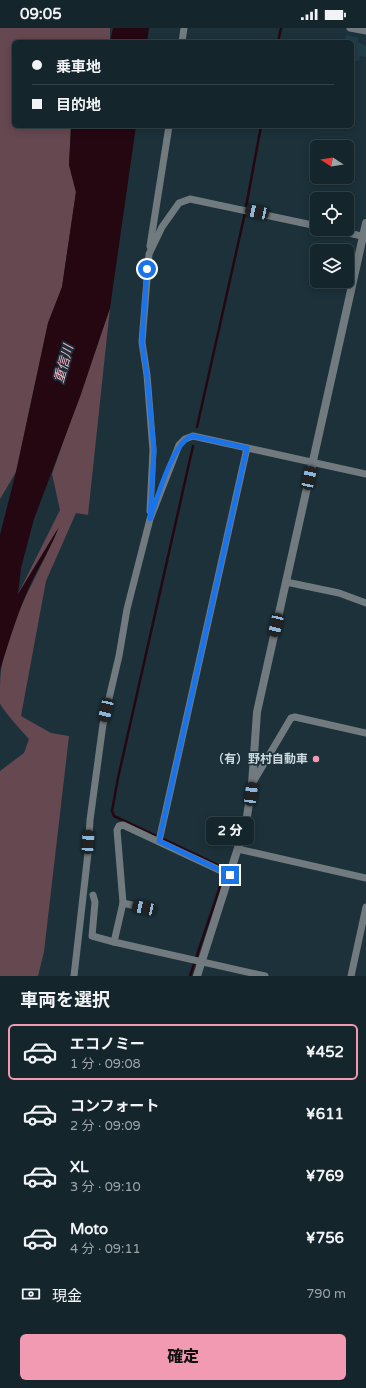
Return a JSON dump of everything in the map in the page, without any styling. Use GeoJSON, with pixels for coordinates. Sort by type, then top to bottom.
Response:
{"type":"FeatureCollection","features":[{"type":"Feature","properties":{"kind":"street"},"geometry":{"type":"LineString","coordinates":[[182,40],[184,28]]}},
{"type":"Feature","properties":{"kind":"street"},"geometry":{"type":"LineString","coordinates":[[350,28],[366,31]]}},
{"type":"Feature","properties":{"kind":"street"},"geometry":{"type":"LineString","coordinates":[[150,519],[154,450],[147,376],[142,342],[149,254],[170,128]]}},
{"type":"Feature","properties":{"kind":"street"},"geometry":{"type":"LineString","coordinates":[[149,254],[162,228],[180,203],[190,198],[310,224]]}},
{"type":"Feature","properties":{"kind":"street"},"geometry":{"type":"LineString","coordinates":[[197,976],[198,962],[227,873],[238,849],[246,822],[252,784],[257,712],[366,223]]}},
{"type":"Feature","properties":{"kind":"street"},"geometry":{"type":"LineString","coordinates":[[354,234],[364,236]]}},
{"type":"Feature","properties":{"kind":"street"},"geometry":{"type":"LineString","coordinates":[[74,976],[88,852],[90,820],[103,724],[119,656],[127,609],[150,519],[179,445],[185,439],[193,436],[366,474]]}},
{"type":"Feature","properties":{"kind":"street"},"geometry":{"type":"LineString","coordinates":[[159,841],[247,448]]}},
{"type":"Feature","properties":{"kind":"street"},"geometry":{"type":"LineString","coordinates":[[286,582],[339,593],[366,603]]}},
{"type":"Feature","properties":{"kind":"street"},"geometry":{"type":"LineString","coordinates":[[252,784],[291,718],[295,717],[366,733]]}},
{"type":"Feature","properties":{"kind":"street"},"geometry":{"type":"LineString","coordinates":[[114,942],[123,903],[117,830],[119,826],[123,825],[227,873]]}},
{"type":"Feature","properties":{"kind":"street"},"geometry":{"type":"LineString","coordinates":[[238,849],[366,878]]}},
{"type":"Feature","properties":{"kind":"street"},"geometry":{"type":"LineString","coordinates":[[93,895],[95,902],[92,936],[198,962],[265,976]]}},
{"type":"Feature","properties":{"kind":"street"},"geometry":{"type":"LineString","coordinates":[[123,903],[144,908]]}},
{"type":"Feature","properties":{"kind":"street"},"geometry":{"type":"LineString","coordinates":[[350,976],[366,907]]}},
{"type":"Feature","properties":{"kind":"shaded area"},"geometry":{"type":"Polygon","coordinates":[[[0,28],[110,28],[110,40],[12,40],[12,128],[71,128],[69,165],[76,192],[62,287],[48,323],[16,472],[0,499],[0,28]]]}},
{"type":"Feature","properties":{"kind":"shaded area"},"geometry":{"type":"Polygon","coordinates":[[[346,35],[359,38],[358,42],[366,46],[366,57],[360,56],[359,61],[354,60],[354,40],[345,40],[346,35]]]}},
{"type":"Feature","properties":{"kind":"shaded area"},"geometry":{"type":"Polygon","coordinates":[[[110,308],[88,515],[76,513],[46,581],[21,716],[51,733],[69,736],[44,952],[38,976],[0,976],[0,771],[24,753],[29,739],[8,716],[0,703],[2,667],[6,646],[13,626],[57,530],[17,596],[60,510],[52,474],[110,308]]]}},
{"type":"Feature","properties":{"kind":"water"},"geometry":{"type":"Polygon","coordinates":[[[113,28],[149,28],[147,40],[110,40],[113,28]]]}},
{"type":"Feature","properties":{"kind":"water","name":"重信川"},"geometry":{"type":"Polygon","coordinates":[[[71,128],[136,128],[110,308],[80,397],[34,519],[21,568],[18,594],[59,527],[24,600],[0,670],[0,535],[16,472],[48,323],[62,287],[76,192],[69,165],[71,128]]]}},
{"type":"Feature","properties":{"kind":"waterway"},"geometry":{"type":"LineString","coordinates":[[278,40],[281,28]]}},
{"type":"Feature","properties":{"kind":"waterway"},"geometry":{"type":"LineString","coordinates":[[246,207],[261,128]]}},
{"type":"Feature","properties":{"kind":"waterway"},"geometry":{"type":"LineString","coordinates":[[197,427],[245,213]]}},
{"type":"Feature","properties":{"kind":"waterway"},"geometry":{"type":"LineString","coordinates":[[156,836],[114,816],[112,811],[118,778],[193,446]]}},
{"type":"Feature","properties":{"kind":"waterway"},"geometry":{"type":"LineString","coordinates":[[163,839],[226,869],[190,976]]}},
{"type":"Feature","properties":{"kind":"place","name":"（有）野村自動車"},"geometry":{"type":"Point","coordinates":[316,759]}},
{"type":"Feature","properties":{"kind":"route"},"geometry":{"type":"LineString","coordinates":[[147,269],[142,342],[147,376],[154,450],[150,519],[166,474],[179,445],[189,436],[247,448],[159,841],[230,875]]}}]}
